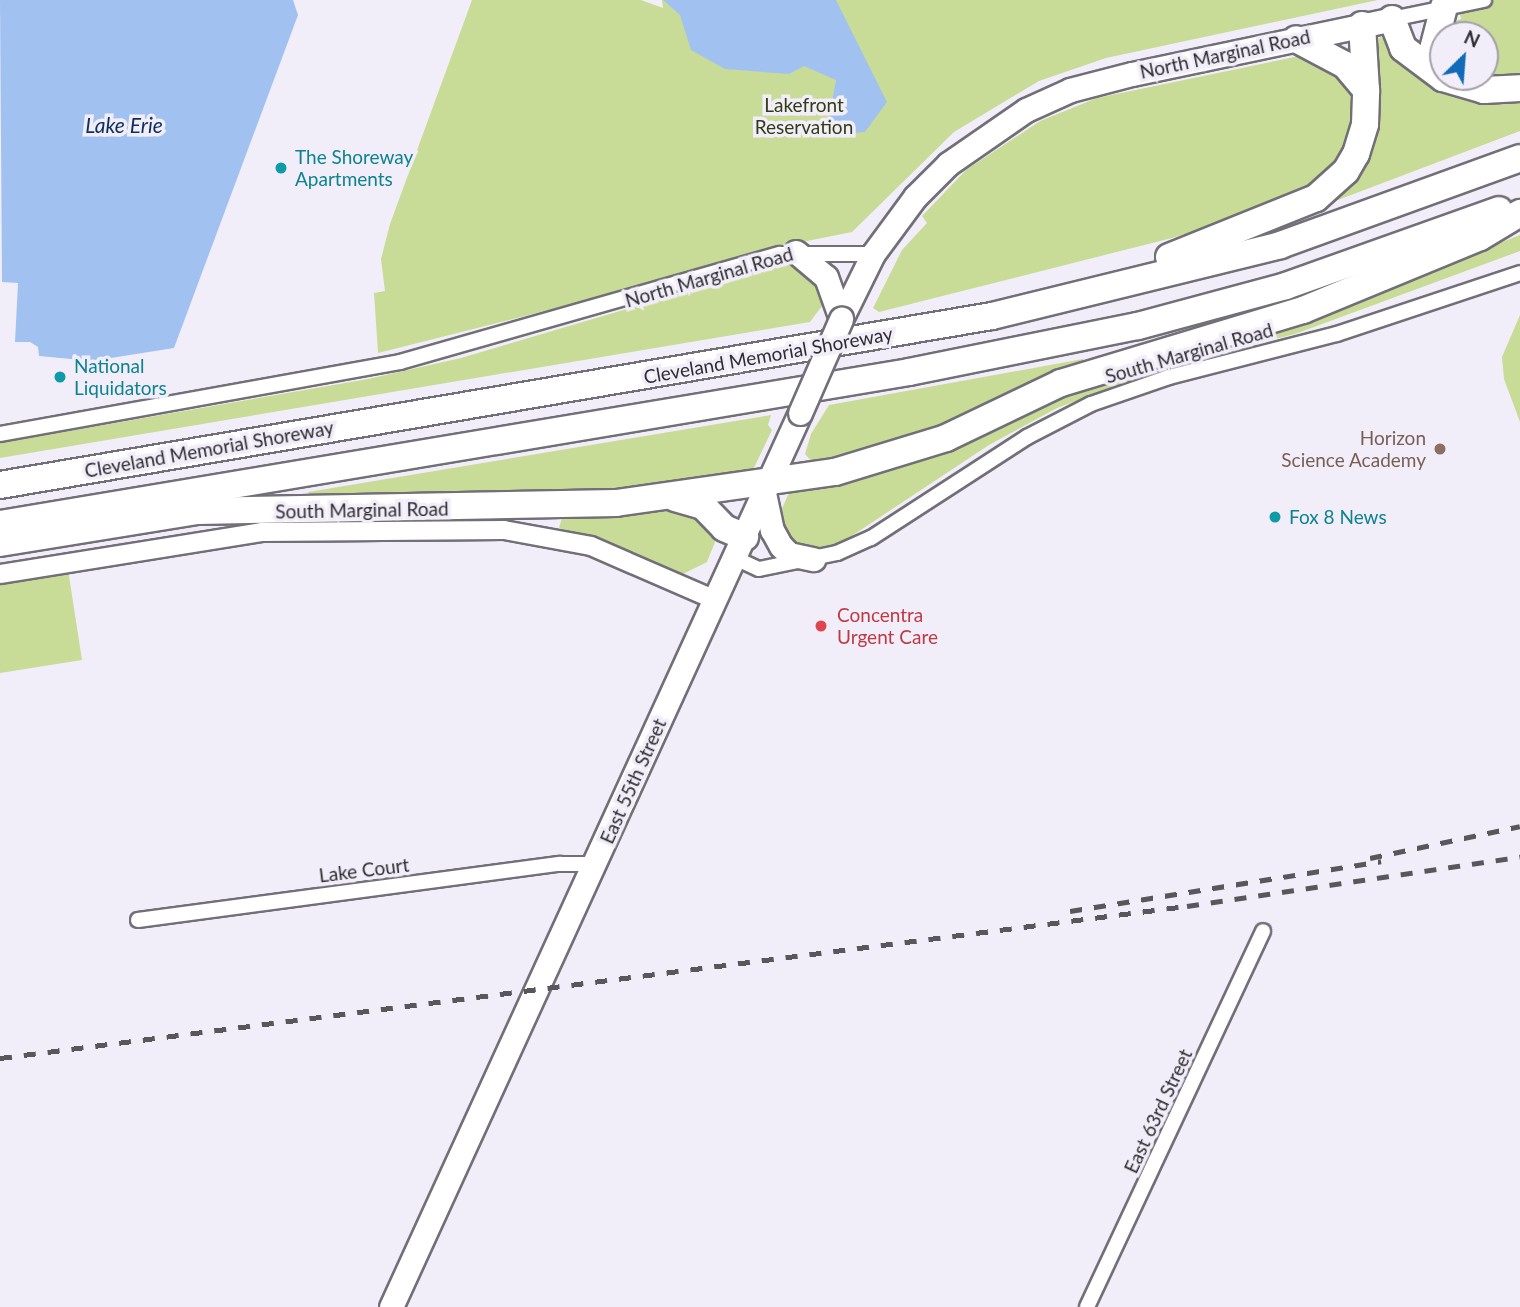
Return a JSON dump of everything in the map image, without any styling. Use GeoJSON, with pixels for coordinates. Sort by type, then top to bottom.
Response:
{"type":"FeatureCollection","features":[{"type":"Feature","properties":{"kind":"highway"},"geometry":{"type":"LineString","coordinates":[[1441,21],[1444,8]]}},
{"type":"Feature","properties":{"kind":"highway"},"geometry":{"type":"LineString","coordinates":[[1392,19],[1403,48],[1429,68]]}},
{"type":"Feature","properties":{"kind":"highway"},"geometry":{"type":"LineString","coordinates":[[1054,300],[1285,214],[1316,198],[1346,171],[1356,154],[1365,124],[1362,25]]}},
{"type":"Feature","properties":{"kind":"highway"},"geometry":{"type":"LineString","coordinates":[[1296,39],[1345,65],[1366,90]]}},
{"type":"Feature","properties":{"kind":"highway"},"geometry":{"type":"LineString","coordinates":[[1499,89],[1520,88]]}},
{"type":"Feature","properties":{"kind":"highway","name":"Cleveland Memorial Shoreway"},"geometry":{"type":"LineString","coordinates":[[0,485],[818,347],[1054,300],[1280,245],[1520,158]]}},
{"type":"Feature","properties":{"kind":"highway","name":"Cleveland Memorial Shoreway"},"geometry":{"type":"LineString","coordinates":[[0,524],[909,372],[1138,326],[1286,286],[1520,201]]}},
{"type":"Feature","properties":{"kind":"highway"},"geometry":{"type":"LineString","coordinates":[[0,543],[197,512],[546,506],[669,498],[767,487],[835,472],[946,438],[1061,383],[1316,304],[1480,237],[1520,213]]}},
{"type":"Feature","properties":{"kind":"highway"},"geometry":{"type":"LineString","coordinates":[[669,498],[703,506],[740,548]]}},
{"type":"Feature","properties":{"kind":"main road","name":"North Marginal Road"},"geometry":{"type":"LineString","coordinates":[[873,254],[915,197],[948,164],[1045,100],[1132,74],[1392,19]]}},
{"type":"Feature","properties":{"kind":"main road"},"geometry":{"type":"LineString","coordinates":[[796,252],[826,277],[844,312]]}},
{"type":"Feature","properties":{"kind":"main road","name":"East 55th Street"},"geometry":{"type":"LineString","coordinates":[[391,1307],[740,548],[844,312],[873,254]]}},
{"type":"Feature","properties":{"kind":"main road"},"geometry":{"type":"LineString","coordinates":[[767,487],[772,530],[780,546],[797,557],[813,559]]}},
{"type":"Feature","properties":{"kind":"street","name":"North Marginal Road"},"geometry":{"type":"LineString","coordinates":[[1392,19],[1484,0]]}},
{"type":"Feature","properties":{"kind":"street","name":"North Marginal Road"},"geometry":{"type":"LineString","coordinates":[[0,434],[400,362],[796,252],[873,254]]}},
{"type":"Feature","properties":{"kind":"street","name":"South Marginal Road"},"geometry":{"type":"LineString","coordinates":[[740,548],[759,569],[813,559],[864,542],[1027,437],[1091,404],[1169,377],[1337,334],[1520,273]]}},
{"type":"Feature","properties":{"kind":"street","name":"South Marginal Road"},"geometry":{"type":"LineString","coordinates":[[0,574],[262,532],[503,530],[591,546],[715,600]]}},
{"type":"Feature","properties":{"kind":"street","name":"Lake Court"},"geometry":{"type":"LineString","coordinates":[[138,920],[560,864],[596,864]]}},
{"type":"Feature","properties":{"kind":"street","name":"East 63rd Street"},"geometry":{"type":"LineString","coordinates":[[1087,1307],[1263,930]]}},
{"type":"Feature","properties":{"kind":"green space","name":"Lakefront Reservation"},"geometry":{"type":"Polygon","coordinates":[[[472,0],[641,0],[663,8],[662,0],[1378,0],[1106,58],[1039,81],[954,132],[852,232],[777,247],[624,291],[378,353],[374,293],[385,291],[381,259],[390,224],[472,0]]]}},
{"type":"Feature","properties":{"kind":"green space"},"geometry":{"type":"Polygon","coordinates":[[[1457,0],[1520,0],[1520,75],[1499,76],[1499,21],[1455,21],[1461,19],[1457,0]]]}},
{"type":"Feature","properties":{"kind":"green space"},"geometry":{"type":"Polygon","coordinates":[[[1382,37],[1391,50],[1429,63],[1429,91],[1499,91],[1499,88],[1520,95],[1520,131],[1322,206],[1354,173],[1371,40],[1382,37]]]}},
{"type":"Feature","properties":{"kind":"green space"},"geometry":{"type":"Polygon","coordinates":[[[1309,54],[1336,66],[1358,95],[1354,133],[1331,171],[1293,200],[1172,238],[879,312],[873,308],[902,250],[927,223],[922,216],[966,170],[1040,121],[1097,98],[1309,54]]]}},
{"type":"Feature","properties":{"kind":"green space"},"geometry":{"type":"Polygon","coordinates":[[[1520,235],[1520,251],[1295,334],[1170,365],[1057,408],[989,445],[844,541],[819,549],[801,548],[787,543],[776,522],[788,495],[803,485],[1325,311],[1520,235]]]}},
{"type":"Feature","properties":{"kind":"green space"},"geometry":{"type":"Polygon","coordinates":[[[779,264],[798,265],[821,287],[822,306],[810,322],[0,458],[0,443],[368,379],[461,358],[779,264]]]}},
{"type":"Feature","properties":{"kind":"green space"},"geometry":{"type":"Polygon","coordinates":[[[1520,315],[1520,422],[1504,379],[1502,357],[1520,315]]]}},
{"type":"Feature","properties":{"kind":"green space"},"geometry":{"type":"Polygon","coordinates":[[[1083,359],[1087,367],[986,414],[815,465],[805,454],[811,434],[829,405],[1083,359]]]}},
{"type":"Feature","properties":{"kind":"green space"},"geometry":{"type":"Polygon","coordinates":[[[771,415],[768,425],[772,430],[751,474],[639,494],[310,500],[308,492],[771,415]]]}},
{"type":"Feature","properties":{"kind":"green space"},"geometry":{"type":"Polygon","coordinates":[[[675,506],[711,525],[715,542],[707,562],[683,574],[559,528],[563,514],[675,506]]]}},
{"type":"Feature","properties":{"kind":"green space"},"geometry":{"type":"Polygon","coordinates":[[[67,563],[82,660],[0,673],[0,574],[67,563]]]}},
{"type":"Feature","properties":{"kind":"water","name":"Lake Erie"},"geometry":{"type":"Polygon","coordinates":[[[0,0],[293,0],[298,15],[174,348],[92,361],[39,356],[38,347],[30,342],[15,342],[18,283],[2,282],[0,0]]]}},
{"type":"Feature","properties":{"kind":"water"},"geometry":{"type":"Polygon","coordinates":[[[663,0],[836,0],[887,102],[865,132],[842,134],[829,119],[836,80],[804,66],[789,74],[725,69],[691,50],[680,15],[663,0]]]}},
{"type":"Feature","properties":{"kind":"railway"},"geometry":{"type":"LineString","coordinates":[[1370,858],[1520,826]]}},
{"type":"Feature","properties":{"kind":"railway"},"geometry":{"type":"LineString","coordinates":[[0,1058],[1187,906],[1520,857]]}},
{"type":"Feature","properties":{"kind":"railway"},"geometry":{"type":"LineString","coordinates":[[1070,911],[1381,861]]}},
{"type":"Feature","properties":{"kind":"place","name":"The Shoreway Apartments"},"geometry":{"type":"Point","coordinates":[281,168]}},
{"type":"Feature","properties":{"kind":"place","name":"National Liquidators"},"geometry":{"type":"Point","coordinates":[60,377]}},
{"type":"Feature","properties":{"kind":"place","name":"Horizon Science Academy"},"geometry":{"type":"Point","coordinates":[1440,449]}},
{"type":"Feature","properties":{"kind":"place","name":"Fox 8 News"},"geometry":{"type":"Point","coordinates":[1275,517]}},
{"type":"Feature","properties":{"kind":"place","name":"Concentra Urgent Care"},"geometry":{"type":"Point","coordinates":[821,626]}}]}
